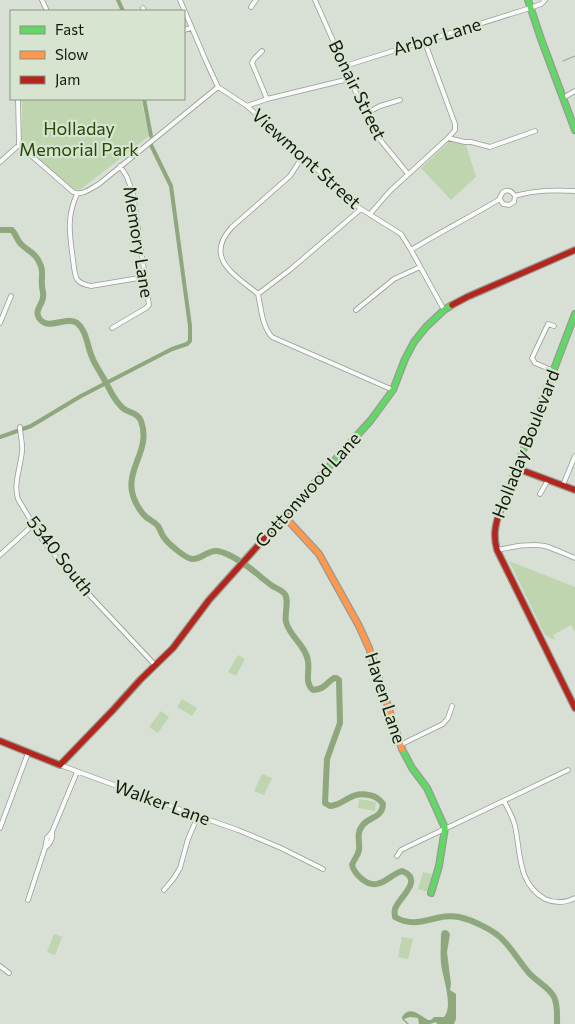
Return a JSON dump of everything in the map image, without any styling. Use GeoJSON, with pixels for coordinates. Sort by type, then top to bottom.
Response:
{"type":"FeatureCollection","features":[{"type":"Feature","properties":{"kind":"street"},"geometry":{"type":"LineString","coordinates":[[251,7],[256,0]]}},
{"type":"Feature","properties":{"kind":"street","name":"Bonair Street"},"geometry":{"type":"LineString","coordinates":[[315,0],[375,133],[408,174]]}},
{"type":"Feature","properties":{"kind":"street"},"geometry":{"type":"LineString","coordinates":[[528,0],[575,130]]}},
{"type":"Feature","properties":{"kind":"street","name":"Arbor Lane"},"geometry":{"type":"LineString","coordinates":[[344,66],[530,8],[541,4],[545,0]]}},
{"type":"Feature","properties":{"kind":"street"},"geometry":{"type":"LineString","coordinates":[[18,100],[19,145],[72,192],[77,194],[85,192],[99,184],[218,87],[185,12]]}},
{"type":"Feature","properties":{"kind":"street"},"geometry":{"type":"LineString","coordinates":[[185,30],[192,28]]}},
{"type":"Feature","properties":{"kind":"street"},"geometry":{"type":"LineString","coordinates":[[370,214],[390,191],[455,132],[455,124],[424,40]]}},
{"type":"Feature","properties":{"kind":"street"},"geometry":{"type":"LineString","coordinates":[[262,51],[252,63],[266,99]]}},
{"type":"Feature","properties":{"kind":"street"},"geometry":{"type":"LineString","coordinates":[[247,106],[266,99],[349,78]]}},
{"type":"Feature","properties":{"kind":"street","name":"Viewmont Street"},"geometry":{"type":"LineString","coordinates":[[218,87],[247,106],[362,208],[398,232],[411,250],[444,310]]}},
{"type":"Feature","properties":{"kind":"street"},"geometry":{"type":"LineString","coordinates":[[563,98],[575,91]]}},
{"type":"Feature","properties":{"kind":"street"},"geometry":{"type":"LineString","coordinates":[[365,114],[380,106],[400,100]]}},
{"type":"Feature","properties":{"kind":"street"},"geometry":{"type":"LineString","coordinates":[[448,138],[490,147],[535,130]]}},
{"type":"Feature","properties":{"kind":"street"},"geometry":{"type":"LineString","coordinates":[[0,162],[19,145]]}},
{"type":"Feature","properties":{"kind":"street"},"geometry":{"type":"LineString","coordinates":[[303,156],[290,176],[227,232],[222,242],[220,254],[225,266],[241,282],[258,294],[265,325],[272,337],[393,390]]}},
{"type":"Feature","properties":{"kind":"street","name":"Memory Lane"},"geometry":{"type":"LineString","coordinates":[[112,328],[149,305],[133,194],[127,177],[120,166]]}},
{"type":"Feature","properties":{"kind":"street"},"geometry":{"type":"LineString","coordinates":[[505,190],[511,191],[515,196],[514,202],[509,205],[503,204],[500,200],[501,194],[505,190]]}},
{"type":"Feature","properties":{"kind":"street"},"geometry":{"type":"LineString","coordinates":[[515,196],[547,190],[575,191]]}},
{"type":"Feature","properties":{"kind":"street"},"geometry":{"type":"LineString","coordinates":[[77,194],[70,210],[70,227],[78,281],[91,286],[145,277]]}},
{"type":"Feature","properties":{"kind":"street"},"geometry":{"type":"LineString","coordinates":[[411,250],[500,200]]}},
{"type":"Feature","properties":{"kind":"street"},"geometry":{"type":"LineString","coordinates":[[258,294],[291,269],[362,208]]}},
{"type":"Feature","properties":{"kind":"street","name":"Cottonwood Lane"},"geometry":{"type":"LineString","coordinates":[[60,765],[180,640],[209,600],[371,420],[393,390],[405,359],[414,342],[426,326],[444,310],[471,295],[575,250]]}},
{"type":"Feature","properties":{"kind":"street"},"geometry":{"type":"LineString","coordinates":[[356,310],[394,279],[420,267]]}},
{"type":"Feature","properties":{"kind":"street"},"geometry":{"type":"LineString","coordinates":[[0,323],[11,296]]}},
{"type":"Feature","properties":{"kind":"street","name":"Holladay Boulevard"},"geometry":{"type":"LineString","coordinates":[[575,314],[573,327],[554,371],[495,525],[494,537],[497,550],[575,708]]}},
{"type":"Feature","properties":{"kind":"street"},"geometry":{"type":"LineString","coordinates":[[554,326],[548,324],[532,358],[535,363],[554,371]]}},
{"type":"Feature","properties":{"kind":"street","name":"5340 South"},"geometry":{"type":"LineString","coordinates":[[20,427],[22,450],[16,494],[18,499],[42,539],[68,572],[155,666]]}},
{"type":"Feature","properties":{"kind":"street"},"geometry":{"type":"LineString","coordinates":[[563,485],[575,456]]}},
{"type":"Feature","properties":{"kind":"street"},"geometry":{"type":"LineString","coordinates":[[516,468],[575,490]]}},
{"type":"Feature","properties":{"kind":"street"},"geometry":{"type":"LineString","coordinates":[[540,494],[548,480]]}},
{"type":"Feature","properties":{"kind":"street","name":"Haven Lane"},"geometry":{"type":"LineString","coordinates":[[284,516],[319,554],[362,632],[400,745],[412,768],[427,788],[445,828]]}},
{"type":"Feature","properties":{"kind":"street"},"geometry":{"type":"LineString","coordinates":[[0,555],[33,525]]}},
{"type":"Feature","properties":{"kind":"street"},"geometry":{"type":"LineString","coordinates":[[497,550],[537,545],[575,558]]}},
{"type":"Feature","properties":{"kind":"street"},"geometry":{"type":"LineString","coordinates":[[400,745],[442,724],[448,718],[452,706]]}},
{"type":"Feature","properties":{"kind":"street","name":"Walker Lane"},"geometry":{"type":"LineString","coordinates":[[0,741],[77,772],[238,830],[278,846],[323,869]]}},
{"type":"Feature","properties":{"kind":"street"},"geometry":{"type":"LineString","coordinates":[[0,828],[28,753]]}},
{"type":"Feature","properties":{"kind":"street"},"geometry":{"type":"LineString","coordinates":[[397,856],[401,850],[568,770]]}},
{"type":"Feature","properties":{"kind":"street"},"geometry":{"type":"LineString","coordinates":[[28,900],[46,848],[47,838],[52,832],[77,772]]}},
{"type":"Feature","properties":{"kind":"street"},"geometry":{"type":"LineString","coordinates":[[504,801],[515,824],[522,871],[530,886],[543,898],[551,901],[564,903],[575,898]]}},
{"type":"Feature","properties":{"kind":"street"},"geometry":{"type":"LineString","coordinates":[[164,890],[180,868],[189,836],[198,816]]}},
{"type":"Feature","properties":{"kind":"street"},"geometry":{"type":"LineString","coordinates":[[430,892],[438,871],[445,828]]}},
{"type":"Feature","properties":{"kind":"street"},"geometry":{"type":"LineString","coordinates":[[0,966],[9,973]]}},
{"type":"Feature","properties":{"kind":"green space","name":"Holladay Memorial Park"},"geometry":{"type":"Polygon","coordinates":[[[22,100],[141,100],[149,136],[80,190],[73,189],[25,147],[22,140],[22,100]]]}},
{"type":"Feature","properties":{"kind":"green space"},"geometry":{"type":"Polygon","coordinates":[[[450,141],[466,145],[476,177],[451,200],[421,168],[450,141]]]}},
{"type":"Feature","properties":{"kind":"green space"},"geometry":{"type":"Polygon","coordinates":[[[509,561],[575,587],[575,632],[571,625],[553,635],[555,640],[545,635],[509,561]]]}},
{"type":"Feature","properties":{"kind":"green space"},"geometry":{"type":"Polygon","coordinates":[[[238,655],[245,659],[236,676],[228,672],[238,655]]]}},
{"type":"Feature","properties":{"kind":"green space"},"geometry":{"type":"Polygon","coordinates":[[[182,699],[197,708],[192,716],[177,707],[182,699]]]}},
{"type":"Feature","properties":{"kind":"green space"},"geometry":{"type":"Polygon","coordinates":[[[161,711],[169,717],[158,733],[149,727],[161,711]]]}},
{"type":"Feature","properties":{"kind":"green space"},"geometry":{"type":"Polygon","coordinates":[[[262,774],[272,778],[264,795],[254,791],[262,774]]]}},
{"type":"Feature","properties":{"kind":"green space"},"geometry":{"type":"Polygon","coordinates":[[[359,799],[376,802],[375,811],[358,808],[359,799]]]}},
{"type":"Feature","properties":{"kind":"green space"},"geometry":{"type":"Polygon","coordinates":[[[423,872],[432,874],[428,892],[418,889],[423,872]]]}},
{"type":"Feature","properties":{"kind":"green space"},"geometry":{"type":"Polygon","coordinates":[[[54,934],[62,937],[55,955],[47,952],[54,934]]]}},
{"type":"Feature","properties":{"kind":"green space"},"geometry":{"type":"Polygon","coordinates":[[[402,937],[413,939],[408,959],[398,957],[402,937]]]}},
{"type":"Feature","properties":{"kind":"shaded area"},"geometry":{"type":"Polygon","coordinates":[[[445,930],[450,934],[447,952],[450,990],[456,994],[456,1019],[454,1024],[437,1024],[436,1022],[419,1024],[418,1018],[410,1017],[404,1019],[409,1024],[407,1024],[402,1017],[405,1013],[411,1011],[428,1020],[434,1017],[444,1017],[447,1012],[448,998],[441,956],[441,935],[442,931],[445,930]]]}},
{"type":"Feature","properties":{"kind":"waterway"},"geometry":{"type":"LineString","coordinates":[[118,0],[123,10]]}},
{"type":"Feature","properties":{"kind":"waterway"},"geometry":{"type":"LineString","coordinates":[[563,61],[575,56]]}},
{"type":"Feature","properties":{"kind":"waterway"},"geometry":{"type":"LineString","coordinates":[[144,100],[151,136]]}},
{"type":"Feature","properties":{"kind":"waterway"},"geometry":{"type":"LineString","coordinates":[[0,437],[31,426],[81,396],[190,341],[190,326],[171,186],[151,145]]}},
{"type":"Feature","properties":{"kind":"waterway"},"geometry":{"type":"LineString","coordinates":[[0,230],[12,230],[20,243],[36,257],[41,267],[43,300],[38,310],[39,318],[47,324],[68,321],[77,323],[85,334],[90,353],[113,396],[122,407],[140,418],[144,434],[132,476],[131,488],[143,514],[155,523],[168,542],[185,556],[195,559],[213,551],[223,552],[253,570],[282,592],[287,599],[286,622],[307,656],[310,687],[313,690],[323,687],[334,678],[339,680],[340,723],[327,759],[325,803],[330,806],[335,805],[352,796],[362,794],[375,797],[383,804],[378,815],[365,823],[360,829],[359,850],[352,865],[356,873],[363,880],[371,884],[383,882],[402,871],[408,875],[411,879],[411,884],[395,909],[395,917],[403,921],[419,922],[443,917],[459,917],[483,926],[499,936],[529,973],[552,993],[556,1003],[557,1024]]}},
{"type":"Feature","properties":{"kind":"traffic: fast"},"geometry":{"type":"LineString","coordinates":[[528,0],[575,130]]}},
{"type":"Feature","properties":{"kind":"traffic: fast"},"geometry":{"type":"LineString","coordinates":[[290,510],[371,420],[393,390],[414,342],[426,327],[452,305]]}},
{"type":"Feature","properties":{"kind":"traffic: fast"},"geometry":{"type":"LineString","coordinates":[[500,511],[575,314]]}},
{"type":"Feature","properties":{"kind":"traffic: fast"},"geometry":{"type":"LineString","coordinates":[[402,749],[412,768],[427,788],[445,828],[439,866],[431,893]]}},
{"type":"Feature","properties":{"kind":"traffic: slow"},"geometry":{"type":"LineString","coordinates":[[284,516],[319,554],[359,626],[369,648],[402,749]]}},
{"type":"Feature","properties":{"kind":"traffic: jam"},"geometry":{"type":"LineString","coordinates":[[452,305],[575,250]]}},
{"type":"Feature","properties":{"kind":"traffic: jam"},"geometry":{"type":"LineString","coordinates":[[516,468],[575,490]]}},
{"type":"Feature","properties":{"kind":"traffic: jam"},"geometry":{"type":"LineString","coordinates":[[0,741],[60,765],[140,680],[173,648],[209,600],[290,510]]}},
{"type":"Feature","properties":{"kind":"traffic: jam"},"geometry":{"type":"LineString","coordinates":[[500,511],[495,530],[497,550],[575,708]]}}]}
